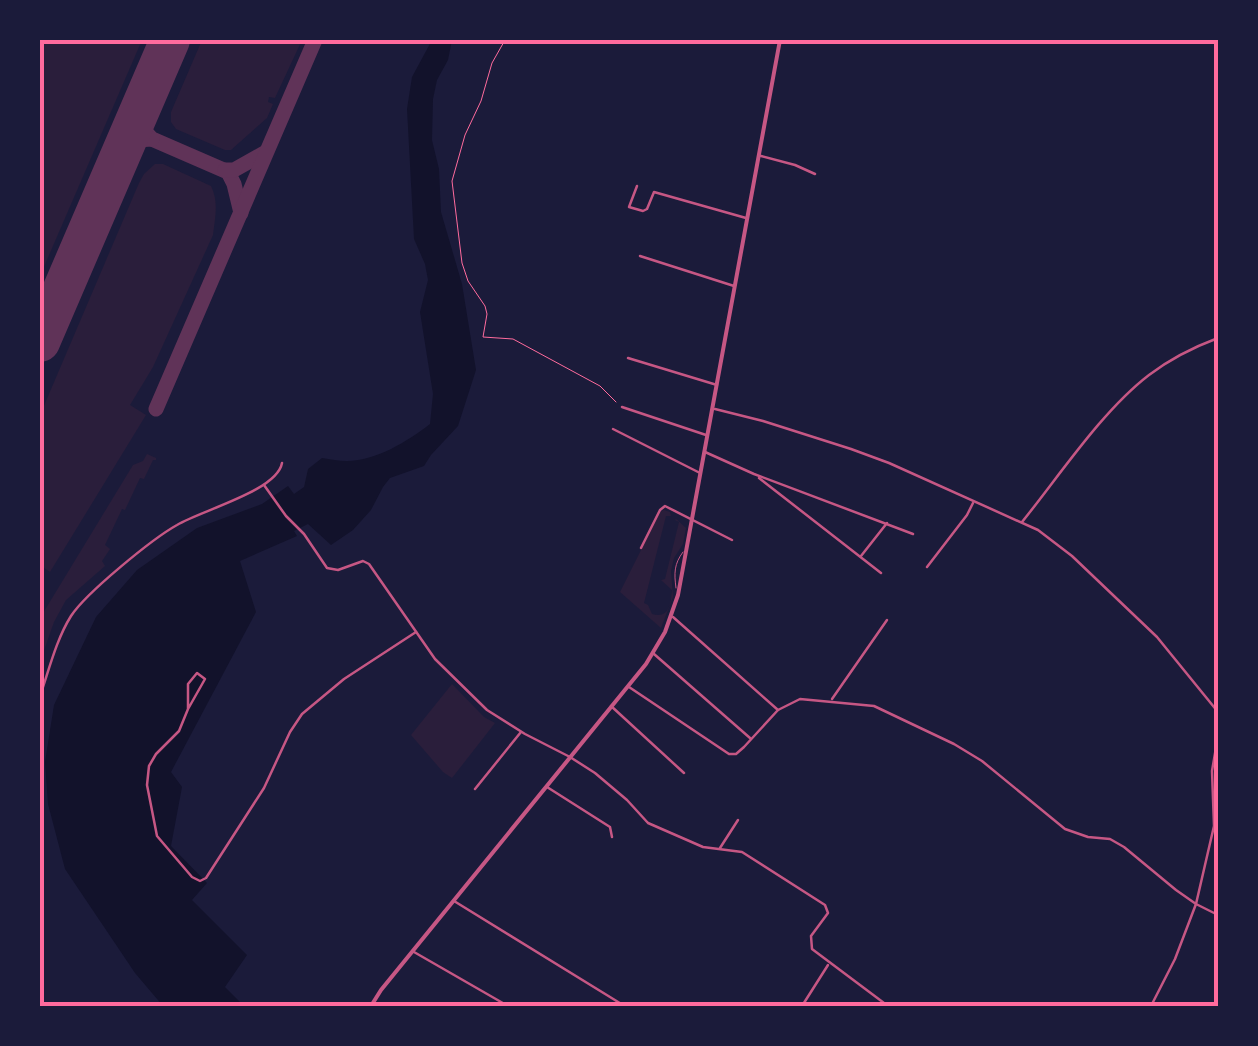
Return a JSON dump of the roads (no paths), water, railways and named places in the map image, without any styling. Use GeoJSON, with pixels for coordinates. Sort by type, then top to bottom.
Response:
{"type":"FeatureCollection","features":[{"type":"Feature","properties":{"kind":"street"},"geometry":{"type":"LineString","coordinates":[[371,1006],[628,686],[653,653],[672,616],[780,40]]}},
{"type":"Feature","properties":{"kind":"street"},"geometry":{"type":"LineString","coordinates":[[759,156],[815,174]]}},
{"type":"Feature","properties":{"kind":"street"},"geometry":{"type":"LineString","coordinates":[[636,186],[629,206],[642,212],[654,192],[748,219]]}},
{"type":"Feature","properties":{"kind":"street"},"geometry":{"type":"LineString","coordinates":[[640,256],[736,286]]}},
{"type":"Feature","properties":{"kind":"street"},"geometry":{"type":"LineString","coordinates":[[1022,522],[1109,414],[1148,376],[1178,356],[1218,338]]}},
{"type":"Feature","properties":{"kind":"street"},"geometry":{"type":"LineString","coordinates":[[628,358],[718,385]]}},
{"type":"Feature","properties":{"kind":"street"},"geometry":{"type":"LineString","coordinates":[[622,406],[708,436]]}},
{"type":"Feature","properties":{"kind":"street"},"geometry":{"type":"LineString","coordinates":[[713,409],[763,421],[889,463],[1049,536],[1156,636],[1218,712]]}},
{"type":"Feature","properties":{"kind":"street"},"geometry":{"type":"LineString","coordinates":[[613,429],[701,474]]}},
{"type":"Feature","properties":{"kind":"street"},"geometry":{"type":"LineString","coordinates":[[705,452],[913,534]]}},
{"type":"Feature","properties":{"kind":"street"},"geometry":{"type":"LineString","coordinates":[[40,696],[68,620],[91,594],[176,525],[264,485],[279,474],[282,464]]}},
{"type":"Feature","properties":{"kind":"street"},"geometry":{"type":"LineString","coordinates":[[754,474],[881,574]]}},
{"type":"Feature","properties":{"kind":"street"},"geometry":{"type":"LineString","coordinates":[[264,485],[329,570],[360,561],[369,564],[435,659],[496,716],[570,757],[627,800],[648,823],[703,847],[746,854],[825,904],[827,916],[811,936],[812,949],[888,1006]]}},
{"type":"Feature","properties":{"kind":"street"},"geometry":{"type":"LineString","coordinates":[[927,567],[973,502]]}},
{"type":"Feature","properties":{"kind":"street"},"geometry":{"type":"LineString","coordinates":[[641,548],[661,508],[667,507],[732,540]]}},
{"type":"Feature","properties":{"kind":"street"},"geometry":{"type":"LineString","coordinates":[[860,557],[886,524]]}},
{"type":"Feature","properties":{"kind":"street"},"geometry":{"type":"LineString","coordinates":[[672,616],[778,710]]}},
{"type":"Feature","properties":{"kind":"street"},"geometry":{"type":"LineString","coordinates":[[832,700],[886,620]]}},
{"type":"Feature","properties":{"kind":"street"},"geometry":{"type":"LineString","coordinates":[[188,708],[188,684],[197,673],[205,679],[203,686],[188,708],[180,731],[156,754],[147,785],[157,836],[200,881],[206,878],[264,788],[302,714],[344,679],[416,632]]}},
{"type":"Feature","properties":{"kind":"street"},"geometry":{"type":"LineString","coordinates":[[653,653],[751,739]]}},
{"type":"Feature","properties":{"kind":"street"},"geometry":{"type":"LineString","coordinates":[[628,686],[726,753],[736,754],[778,710],[800,698],[874,706],[982,761],[1065,829],[1110,839],[1124,847],[1196,904],[1218,915]]}},
{"type":"Feature","properties":{"kind":"street"},"geometry":{"type":"LineString","coordinates":[[611,706],[684,773]]}},
{"type":"Feature","properties":{"kind":"street"},"geometry":{"type":"LineString","coordinates":[[475,789],[521,732]]}},
{"type":"Feature","properties":{"kind":"street"},"geometry":{"type":"LineString","coordinates":[[1151,1006],[1196,904],[1214,826],[1212,771],[1218,736]]}},
{"type":"Feature","properties":{"kind":"street"},"geometry":{"type":"LineString","coordinates":[[546,786],[610,827],[612,837]]}},
{"type":"Feature","properties":{"kind":"street"},"geometry":{"type":"LineString","coordinates":[[720,849],[738,820]]}},
{"type":"Feature","properties":{"kind":"street"},"geometry":{"type":"LineString","coordinates":[[454,901],[623,1005]]}},
{"type":"Feature","properties":{"kind":"street"},"geometry":{"type":"LineString","coordinates":[[413,952],[508,1006]]}},
{"type":"Feature","properties":{"kind":"street"},"geometry":{"type":"LineString","coordinates":[[802,1006],[829,964]]}}]}
